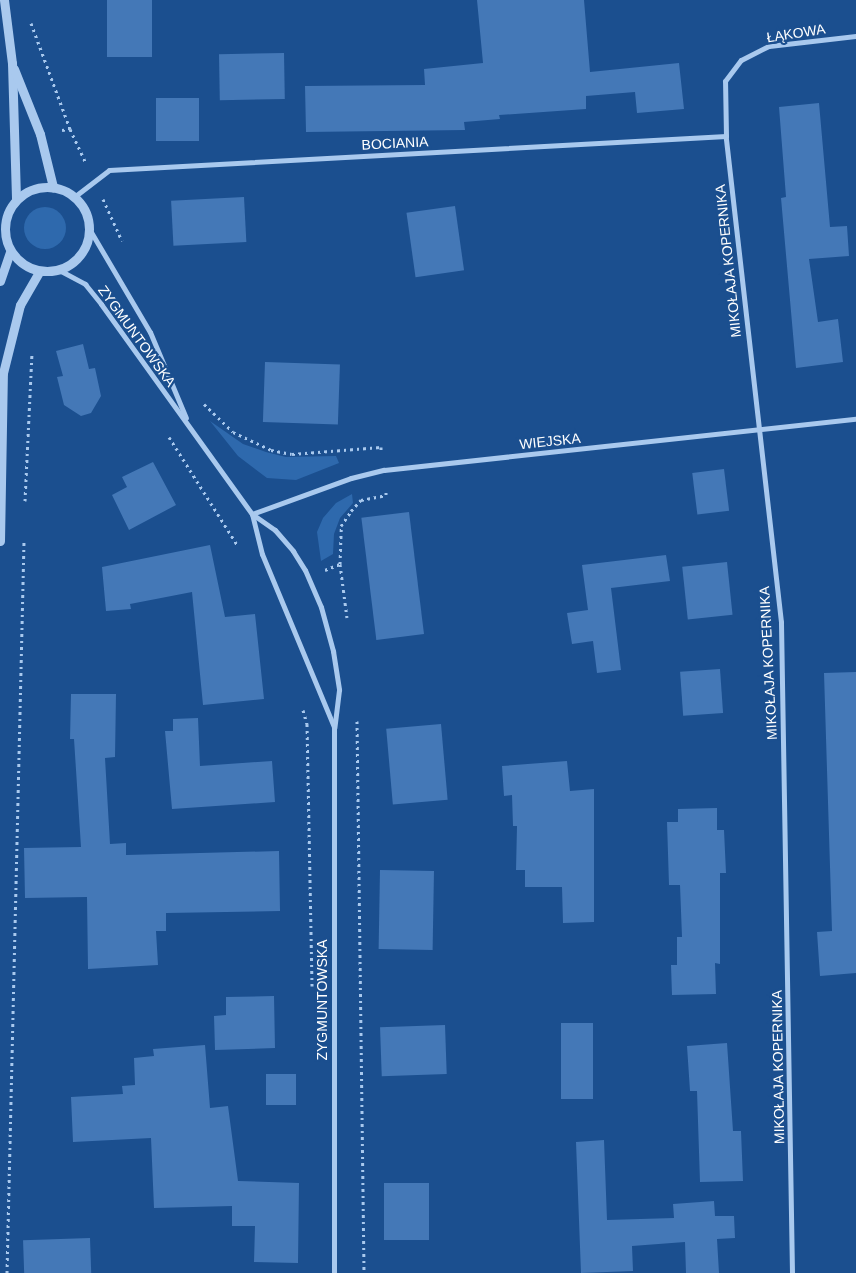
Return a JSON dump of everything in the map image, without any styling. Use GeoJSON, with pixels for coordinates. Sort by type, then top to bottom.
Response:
{"type":"FeatureCollection","features":[{"type":"Feature","properties":{"kind":"street"},"geometry":{"type":"LineString","coordinates":[[4,0],[12,63],[16,199]]}},
{"type":"Feature","properties":{"kind":"street","name":"ŁĄKOWA"},"geometry":{"type":"LineString","coordinates":[[741,60],[769,46],[856,36]]}},
{"type":"Feature","properties":{"kind":"street","name":"MIKOŁAJA KOPERNIKA"},"geometry":{"type":"LineString","coordinates":[[741,60],[726,81],[726,136],[780,622],[792,1273]]}},
{"type":"Feature","properties":{"kind":"street"},"geometry":{"type":"LineString","coordinates":[[12,63],[40,134],[53,187]]}},
{"type":"Feature","properties":{"kind":"street","name":"BOCIANIA"},"geometry":{"type":"LineString","coordinates":[[74,197],[109,170],[726,136]]}},
{"type":"Feature","properties":{"kind":"street"},"geometry":{"type":"LineString","coordinates":[[53,187],[74,197],[83,206],[91,232],[81,255],[59,270],[40,272],[23,265],[10,252],[4,239],[4,224],[8,211],[16,199],[33,189],[53,187]]}},
{"type":"Feature","properties":{"kind":"street","name":"ZYGMUNTOWSKA"},"geometry":{"type":"LineString","coordinates":[[91,232],[150,332],[190,425]]}},
{"type":"Feature","properties":{"kind":"street"},"geometry":{"type":"LineString","coordinates":[[0,281],[10,252]]}},
{"type":"Feature","properties":{"kind":"street","name":"ZYGMUNTOWSKA"},"geometry":{"type":"LineString","coordinates":[[59,270],[85,284],[96,298],[190,425],[252,514],[275,530],[308,577],[321,607],[333,651],[339,690],[334,728],[334,1273]]}},
{"type":"Feature","properties":{"kind":"street"},"geometry":{"type":"LineString","coordinates":[[2,373],[20,305],[40,272]]}},
{"type":"Feature","properties":{"kind":"street"},"geometry":{"type":"LineString","coordinates":[[0,360],[2,373],[0,541]]}},
{"type":"Feature","properties":{"kind":"street","name":"WIEJSKA"},"geometry":{"type":"LineString","coordinates":[[252,514],[352,478],[384,470],[760,431],[856,419]]}},
{"type":"Feature","properties":{"kind":"street","name":"ZYGMUNTOWSKA"},"geometry":{"type":"LineString","coordinates":[[252,514],[262,554],[334,728]]}},
{"type":"Feature","properties":{"kind":"path"},"geometry":{"type":"LineString","coordinates":[[30,19],[70,129]]}},
{"type":"Feature","properties":{"kind":"path"},"geometry":{"type":"LineString","coordinates":[[25,506],[32,349]]}},
{"type":"Feature","properties":{"kind":"path"},"geometry":{"type":"LineString","coordinates":[[202,400],[217,420],[233,432],[270,450],[301,454],[381,447],[386,495],[361,500],[342,526],[340,564],[347,622]]}},
{"type":"Feature","properties":{"kind":"path"},"geometry":{"type":"LineString","coordinates":[[165,430],[242,554]]}},
{"type":"Feature","properties":{"kind":"path"},"geometry":{"type":"LineString","coordinates":[[7,1273],[24,536]]}},
{"type":"Feature","properties":{"kind":"path"},"geometry":{"type":"LineString","coordinates":[[308,577],[340,564]]}},
{"type":"Feature","properties":{"kind":"path"},"geometry":{"type":"LineString","coordinates":[[302,707],[307,734],[312,988]]}},
{"type":"Feature","properties":{"kind":"path"},"geometry":{"type":"LineString","coordinates":[[356,718],[364,1273]]}},
{"type":"Feature","properties":{"kind":"shaded area"},"geometry":{"type":"Polygon","coordinates":[[[45,207],[60,213],[66,228],[60,243],[45,249],[30,243],[24,228],[30,213],[45,207]]]}},
{"type":"Feature","properties":{"kind":"shaded area"},"geometry":{"type":"Polygon","coordinates":[[[210,421],[243,444],[266,452],[286,457],[336,456],[339,463],[296,480],[267,478],[238,456],[210,421]]]}},
{"type":"Feature","properties":{"kind":"shaded area"},"geometry":{"type":"Polygon","coordinates":[[[352,494],[353,503],[340,518],[334,534],[333,554],[321,561],[317,532],[323,518],[336,503],[352,494]]]}},
{"type":"Feature","properties":{"kind":"building"},"geometry":{"type":"Polygon","coordinates":[[[107,0],[152,0],[152,57],[107,57],[107,0]]]}},
{"type":"Feature","properties":{"kind":"building"},"geometry":{"type":"Polygon","coordinates":[[[477,0],[584,0],[590,72],[679,63],[684,109],[637,113],[635,92],[586,96],[586,109],[499,115],[500,119],[464,122],[465,130],[306,132],[305,86],[425,85],[424,69],[483,63],[477,0]]]}},
{"type":"Feature","properties":{"kind":"building"},"geometry":{"type":"Polygon","coordinates":[[[284,53],[285,99],[220,100],[219,54],[284,53]]]}},
{"type":"Feature","properties":{"kind":"building"},"geometry":{"type":"Polygon","coordinates":[[[156,98],[199,98],[199,141],[156,141],[156,98]]]}},
{"type":"Feature","properties":{"kind":"building"},"geometry":{"type":"Polygon","coordinates":[[[819,103],[830,227],[847,226],[849,256],[809,259],[818,322],[838,319],[843,362],[796,368],[781,198],[786,197],[779,107],[819,103]]]}},
{"type":"Feature","properties":{"kind":"building"},"geometry":{"type":"Polygon","coordinates":[[[244,197],[246,242],[173,246],[171,201],[244,197]]]}},
{"type":"Feature","properties":{"kind":"building"},"geometry":{"type":"Polygon","coordinates":[[[455,206],[464,270],[416,277],[406,213],[455,206]]]}},
{"type":"Feature","properties":{"kind":"building"},"geometry":{"type":"Polygon","coordinates":[[[83,344],[89,369],[95,368],[101,396],[91,413],[81,416],[64,405],[57,377],[63,376],[56,351],[83,344]]]}},
{"type":"Feature","properties":{"kind":"building"},"geometry":{"type":"Polygon","coordinates":[[[265,362],[340,365],[338,425],[263,422],[265,362]]]}},
{"type":"Feature","properties":{"kind":"building"},"geometry":{"type":"Polygon","coordinates":[[[153,462],[176,505],[129,530],[112,495],[127,487],[122,477],[153,462]]]}},
{"type":"Feature","properties":{"kind":"building"},"geometry":{"type":"Polygon","coordinates":[[[724,469],[729,511],[697,515],[692,473],[724,469]]]}},
{"type":"Feature","properties":{"kind":"building"},"geometry":{"type":"Polygon","coordinates":[[[409,512],[424,634],[376,640],[361,518],[409,512]]]}},
{"type":"Feature","properties":{"kind":"building"},"geometry":{"type":"Polygon","coordinates":[[[210,545],[225,617],[255,614],[264,699],[203,705],[192,592],[130,604],[131,609],[106,611],[102,567],[210,545]]]}},
{"type":"Feature","properties":{"kind":"building"},"geometry":{"type":"Polygon","coordinates":[[[666,555],[670,581],[611,588],[621,670],[597,673],[593,641],[572,644],[567,613],[588,610],[582,565],[666,555]]]}},
{"type":"Feature","properties":{"kind":"building"},"geometry":{"type":"Polygon","coordinates":[[[727,562],[733,615],[688,619],[682,567],[727,562]]]}},
{"type":"Feature","properties":{"kind":"building"},"geometry":{"type":"Polygon","coordinates":[[[720,669],[723,713],[683,716],[680,672],[720,669]]]}},
{"type":"Feature","properties":{"kind":"building"},"geometry":{"type":"Polygon","coordinates":[[[856,672],[856,973],[820,976],[817,932],[832,931],[824,673],[856,672]]]}},
{"type":"Feature","properties":{"kind":"building"},"geometry":{"type":"Polygon","coordinates":[[[71,694],[116,694],[115,757],[105,758],[110,844],[126,843],[126,855],[279,851],[280,911],[166,913],[166,931],[156,931],[158,965],[88,969],[87,897],[25,898],[24,848],[81,847],[74,739],[70,739],[71,694]]]}},
{"type":"Feature","properties":{"kind":"building"},"geometry":{"type":"Polygon","coordinates":[[[198,718],[200,766],[272,761],[275,802],[172,809],[165,731],[173,731],[173,719],[198,718]]]}},
{"type":"Feature","properties":{"kind":"building"},"geometry":{"type":"Polygon","coordinates":[[[441,724],[448,800],[393,805],[386,729],[441,724]]]}},
{"type":"Feature","properties":{"kind":"building"},"geometry":{"type":"Polygon","coordinates":[[[567,761],[570,791],[594,789],[594,922],[563,923],[562,887],[525,887],[525,870],[516,870],[517,826],[513,826],[512,795],[504,796],[502,766],[567,761]]]}},
{"type":"Feature","properties":{"kind":"building"},"geometry":{"type":"Polygon","coordinates":[[[717,808],[717,830],[724,830],[726,873],[720,873],[720,964],[715,963],[716,994],[672,995],[671,965],[677,965],[677,937],[682,937],[680,885],[669,885],[667,822],[678,822],[678,809],[717,808]]]}},
{"type":"Feature","properties":{"kind":"building"},"geometry":{"type":"Polygon","coordinates":[[[380,870],[434,871],[433,950],[379,949],[380,870]]]}},
{"type":"Feature","properties":{"kind":"building"},"geometry":{"type":"Polygon","coordinates":[[[274,996],[275,1048],[215,1050],[214,1016],[226,1015],[226,997],[274,996]]]}},
{"type":"Feature","properties":{"kind":"building"},"geometry":{"type":"Polygon","coordinates":[[[561,1023],[593,1023],[593,1099],[561,1099],[561,1023]]]}},
{"type":"Feature","properties":{"kind":"building"},"geometry":{"type":"Polygon","coordinates":[[[445,1025],[447,1074],[382,1076],[380,1027],[445,1025]]]}},
{"type":"Feature","properties":{"kind":"building"},"geometry":{"type":"Polygon","coordinates":[[[727,1043],[733,1131],[741,1131],[743,1181],[700,1182],[697,1091],[690,1091],[687,1046],[727,1043]]]}},
{"type":"Feature","properties":{"kind":"building"},"geometry":{"type":"Polygon","coordinates":[[[205,1045],[210,1108],[228,1106],[238,1181],[299,1183],[298,1263],[254,1262],[255,1226],[232,1226],[232,1206],[154,1208],[151,1138],[73,1142],[71,1097],[123,1094],[122,1086],[135,1085],[134,1058],[154,1056],[153,1049],[205,1045]]]}},
{"type":"Feature","properties":{"kind":"building"},"geometry":{"type":"Polygon","coordinates":[[[266,1074],[296,1074],[296,1105],[266,1105],[266,1074]]]}},
{"type":"Feature","properties":{"kind":"building"},"geometry":{"type":"Polygon","coordinates":[[[604,1140],[607,1220],[674,1218],[673,1204],[714,1201],[715,1216],[734,1216],[735,1238],[717,1239],[719,1273],[686,1273],[685,1242],[632,1246],[633,1271],[581,1273],[576,1142],[604,1140]]]}},
{"type":"Feature","properties":{"kind":"building"},"geometry":{"type":"Polygon","coordinates":[[[384,1183],[429,1183],[429,1240],[384,1240],[384,1183]]]}},
{"type":"Feature","properties":{"kind":"building"},"geometry":{"type":"Polygon","coordinates":[[[90,1238],[91,1273],[24,1273],[23,1240],[90,1238]]]}}]}
